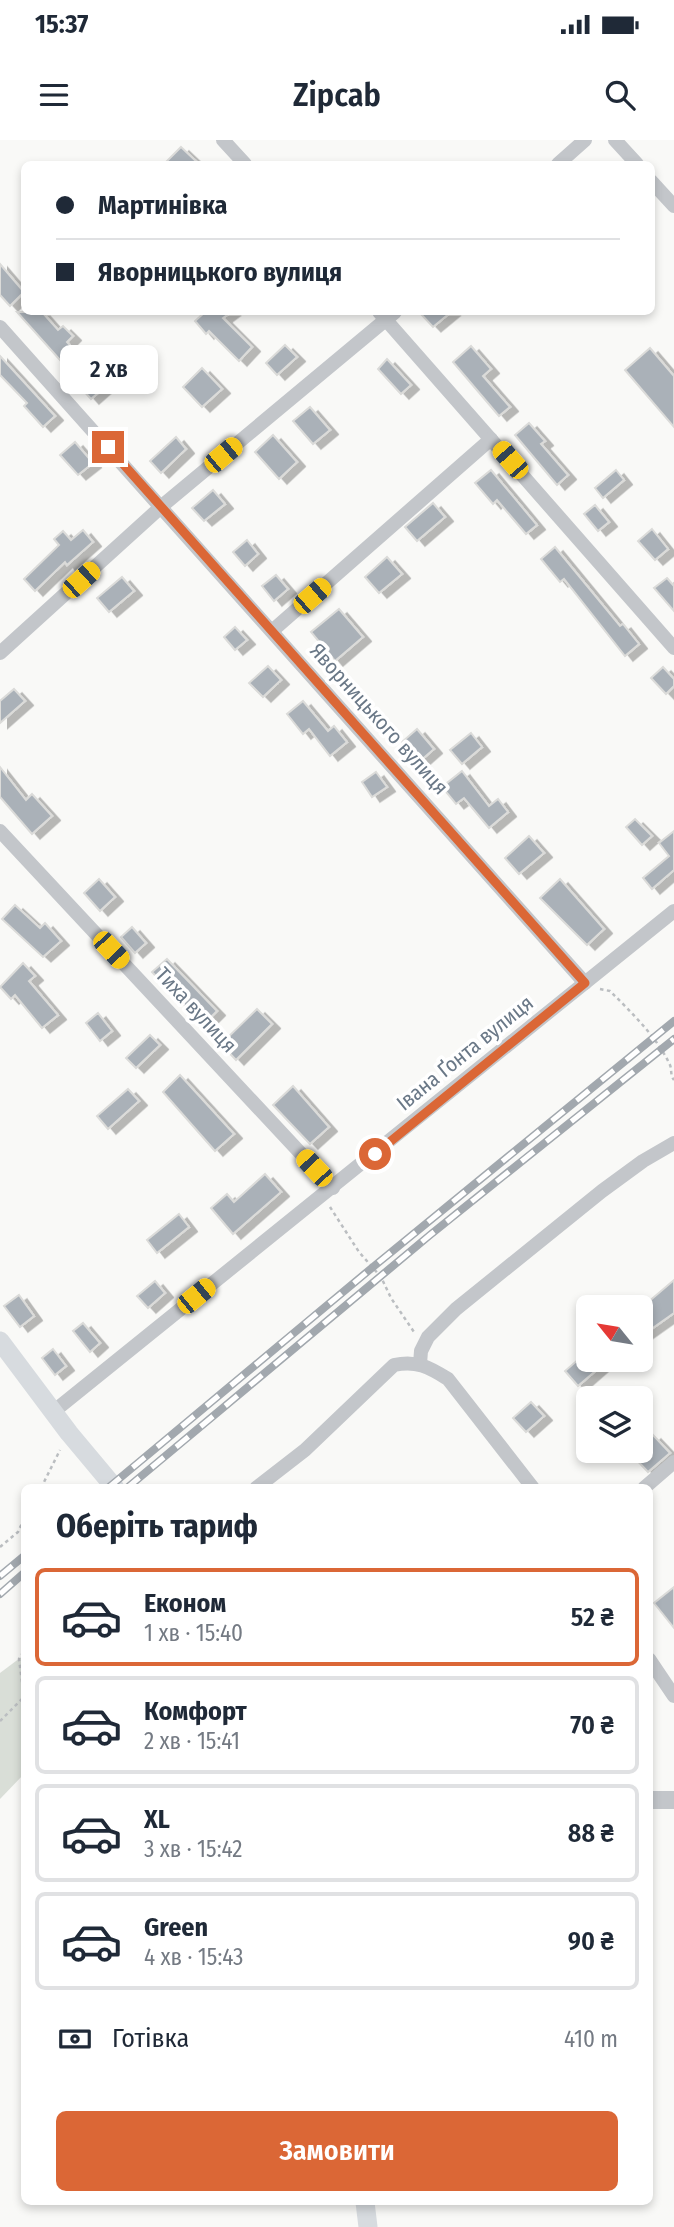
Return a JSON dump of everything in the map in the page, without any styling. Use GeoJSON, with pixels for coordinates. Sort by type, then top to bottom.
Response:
{"type":"FeatureCollection","features":[{"type":"Feature","properties":{"kind":"main road"},"geometry":{"type":"LineString","coordinates":[[0,1341],[111,1484]]}},
{"type":"Feature","properties":{"kind":"main road"},"geometry":{"type":"LineString","coordinates":[[365,2205],[368,2227]]}},
{"type":"Feature","properties":{"kind":"street"},"geometry":{"type":"LineString","coordinates":[[223,140],[242,161]]}},
{"type":"Feature","properties":{"kind":"street"},"geometry":{"type":"LineString","coordinates":[[561,161],[585,140]]}},
{"type":"Feature","properties":{"kind":"street"},"geometry":{"type":"LineString","coordinates":[[615,140],[634,161]]}},
{"type":"Feature","properties":{"kind":"street"},"geometry":{"type":"LineString","coordinates":[[655,185],[674,206]]}},
{"type":"Feature","properties":{"kind":"street"},"geometry":{"type":"LineString","coordinates":[[0,653],[162,506],[386,315]]}},
{"type":"Feature","properties":{"kind":"street"},"geometry":{"type":"LineString","coordinates":[[388,315],[491,439],[674,648]]}},
{"type":"Feature","properties":{"kind":"street","name":"Яворницького вулиця"},"geometry":{"type":"LineString","coordinates":[[0,327],[585,983]]}},
{"type":"Feature","properties":{"kind":"street"},"geometry":{"type":"LineString","coordinates":[[272,631],[491,439]]}},
{"type":"Feature","properties":{"kind":"street","name":"Тиха вулиця"},"geometry":{"type":"LineString","coordinates":[[0,831],[333,1188]]}},
{"type":"Feature","properties":{"kind":"street","name":"Івана Ґонта вулиця"},"geometry":{"type":"LineString","coordinates":[[53,1412],[674,911]]}},
{"type":"Feature","properties":{"kind":"street"},"geometry":{"type":"LineString","coordinates":[[421,1357],[428,1337],[486,1283],[612,1183],[674,1143]]}},
{"type":"Feature","properties":{"kind":"street"},"geometry":{"type":"LineString","coordinates":[[261,1484],[305,1450],[394,1365],[421,1357]]}},
{"type":"Feature","properties":{"kind":"street"},"geometry":{"type":"LineString","coordinates":[[421,1357],[448,1379],[530,1484]]}},
{"type":"Feature","properties":{"kind":"street"},"geometry":{"type":"LineString","coordinates":[[649,1484],[674,1462]]}},
{"type":"Feature","properties":{"kind":"street"},"geometry":{"type":"LineString","coordinates":[[653,1666],[673,1694]]}},
{"type":"Feature","properties":{"kind":"street"},"geometry":{"type":"LineString","coordinates":[[653,1800],[674,1800]]}},
{"type":"Feature","properties":{"kind":"path"},"geometry":{"type":"LineString","coordinates":[[585,983],[610,991],[629,1011],[671,1066],[674,1080]]}},
{"type":"Feature","properties":{"kind":"path"},"geometry":{"type":"LineString","coordinates":[[320,1196],[359,1252],[382,1278],[391,1297],[412,1325],[421,1357]]}},
{"type":"Feature","properties":{"kind":"path"},"geometry":{"type":"LineString","coordinates":[[43,1484],[69,1433]]}},
{"type":"Feature","properties":{"kind":"path"},"geometry":{"type":"LineString","coordinates":[[0,1547],[18,1532],[21,1526]]}},
{"type":"Feature","properties":{"kind":"path"},"geometry":{"type":"LineString","coordinates":[[21,1656],[21,1674]]}},
{"type":"Feature","properties":{"kind":"path"},"geometry":{"type":"LineString","coordinates":[[0,1721],[21,1700]]}},
{"type":"Feature","properties":{"kind":"shaded area"},"geometry":{"type":"Polygon","coordinates":[[[21,1657],[21,1777],[0,1799],[0,1673],[21,1657]]]}},
{"type":"Feature","properties":{"kind":"building"},"geometry":{"type":"Polygon","coordinates":[[[181,147],[196,161],[167,161],[181,147]]]}},
{"type":"Feature","properties":{"kind":"building"},"geometry":{"type":"Polygon","coordinates":[[[0,264],[21,288],[21,295],[10,306],[0,295],[0,264]]]}},
{"type":"Feature","properties":{"kind":"building"},"geometry":{"type":"Polygon","coordinates":[[[17,312],[21,312],[21,315],[45,315],[58,330],[63,326],[73,336],[67,342],[106,386],[91,399],[67,372],[69,370],[17,312]]]}},
{"type":"Feature","properties":{"kind":"building"},"geometry":{"type":"Polygon","coordinates":[[[202,315],[227,315],[223,318],[252,347],[239,361],[209,331],[206,334],[195,321],[202,315]]]}},
{"type":"Feature","properties":{"kind":"building"},"geometry":{"type":"Polygon","coordinates":[[[422,315],[447,315],[433,327],[422,315]]]}},
{"type":"Feature","properties":{"kind":"building"},"geometry":{"type":"Polygon","coordinates":[[[285,345],[297,357],[277,375],[266,363],[285,345]]]}},
{"type":"Feature","properties":{"kind":"building"},"geometry":{"type":"Polygon","coordinates":[[[471,346],[491,369],[483,376],[510,407],[499,416],[453,362],[471,346]]]}},
{"type":"Feature","properties":{"kind":"building"},"geometry":{"type":"Polygon","coordinates":[[[650,348],[674,376],[674,427],[625,370],[650,348]]]}},
{"type":"Feature","properties":{"kind":"building"},"geometry":{"type":"Polygon","coordinates":[[[0,356],[55,416],[43,427],[24,406],[27,403],[0,375],[0,356]]]}},
{"type":"Feature","properties":{"kind":"building"},"geometry":{"type":"Polygon","coordinates":[[[387,359],[411,385],[401,394],[378,369],[387,359]]]}},
{"type":"Feature","properties":{"kind":"building"},"geometry":{"type":"Polygon","coordinates":[[[202,368],[222,389],[202,407],[183,387],[202,368]]]}},
{"type":"Feature","properties":{"kind":"building"},"geometry":{"type":"Polygon","coordinates":[[[310,407],[330,430],[313,444],[293,421],[310,407]]]}},
{"type":"Feature","properties":{"kind":"building"},"geometry":{"type":"Polygon","coordinates":[[[529,423],[545,441],[541,444],[568,475],[557,485],[515,435],[529,423]]]}},
{"type":"Feature","properties":{"kind":"building"},"geometry":{"type":"Polygon","coordinates":[[[273,435],[297,462],[279,479],[255,452],[273,435]]]}},
{"type":"Feature","properties":{"kind":"building"},"geometry":{"type":"Polygon","coordinates":[[[176,437],[186,449],[161,473],[150,461],[176,437]]]}},
{"type":"Feature","properties":{"kind":"building"},"geometry":{"type":"Polygon","coordinates":[[[75,442],[93,463],[78,475],[60,455],[75,442]]]}},
{"type":"Feature","properties":{"kind":"building"},"geometry":{"type":"Polygon","coordinates":[[[491,470],[537,525],[526,534],[497,500],[493,504],[475,483],[491,470]]]}},
{"type":"Feature","properties":{"kind":"building"},"geometry":{"type":"Polygon","coordinates":[[[616,470],[624,480],[603,498],[595,488],[616,470]]]}},
{"type":"Feature","properties":{"kind":"building"},"geometry":{"type":"Polygon","coordinates":[[[213,490],[225,504],[204,521],[192,508],[213,490]]]}},
{"type":"Feature","properties":{"kind":"building"},"geometry":{"type":"Polygon","coordinates":[[[433,503],[445,517],[417,541],[405,527],[433,503]]]}},
{"type":"Feature","properties":{"kind":"building"},"geometry":{"type":"Polygon","coordinates":[[[595,505],[609,522],[598,531],[584,514],[595,505]]]}},
{"type":"Feature","properties":{"kind":"building"},"geometry":{"type":"Polygon","coordinates":[[[652,529],[668,549],[655,560],[638,541],[652,529]]]}},
{"type":"Feature","properties":{"kind":"building"},"geometry":{"type":"Polygon","coordinates":[[[83,530],[93,542],[67,565],[65,562],[35,591],[24,579],[59,545],[54,539],[63,531],[71,540],[83,530]]]}},
{"type":"Feature","properties":{"kind":"building"},"geometry":{"type":"Polygon","coordinates":[[[247,540],[258,554],[245,566],[233,552],[247,540]]]}},
{"type":"Feature","properties":{"kind":"building"},"geometry":{"type":"Polygon","coordinates":[[[555,547],[620,626],[623,624],[639,644],[625,656],[564,579],[560,582],[541,559],[555,547]]]}},
{"type":"Feature","properties":{"kind":"building"},"geometry":{"type":"Polygon","coordinates":[[[387,557],[402,574],[379,593],[365,577],[387,557]]]}},
{"type":"Feature","properties":{"kind":"building"},"geometry":{"type":"Polygon","coordinates":[[[276,575],[288,589],[274,601],[262,586],[276,575]]]}},
{"type":"Feature","properties":{"kind":"building"},"geometry":{"type":"Polygon","coordinates":[[[122,577],[134,591],[109,612],[97,598],[122,577]]]}},
{"type":"Feature","properties":{"kind":"building"},"geometry":{"type":"Polygon","coordinates":[[[667,578],[674,586],[674,611],[654,588],[667,578]]]}},
{"type":"Feature","properties":{"kind":"building"},"geometry":{"type":"Polygon","coordinates":[[[339,609],[363,637],[335,661],[311,632],[339,609]]]}},
{"type":"Feature","properties":{"kind":"building"},"geometry":{"type":"Polygon","coordinates":[[[235,627],[247,640],[235,650],[224,637],[235,627]]]}},
{"type":"Feature","properties":{"kind":"building"},"geometry":{"type":"Polygon","coordinates":[[[268,666],[281,680],[263,697],[249,683],[268,666]]]}},
{"type":"Feature","properties":{"kind":"building"},"geometry":{"type":"Polygon","coordinates":[[[663,667],[674,679],[674,686],[666,694],[651,678],[663,667]]]}},
{"type":"Feature","properties":{"kind":"building"},"geometry":{"type":"Polygon","coordinates":[[[14,689],[25,701],[0,723],[0,701],[14,689]]]}},
{"type":"Feature","properties":{"kind":"building"},"geometry":{"type":"Polygon","coordinates":[[[303,701],[328,731],[334,726],[347,742],[330,756],[309,729],[303,734],[287,714],[303,701]]]}},
{"type":"Feature","properties":{"kind":"building"},"geometry":{"type":"Polygon","coordinates":[[[417,729],[434,749],[419,762],[402,742],[417,729]]]}},
{"type":"Feature","properties":{"kind":"building"},"geometry":{"type":"Polygon","coordinates":[[[471,733],[482,747],[462,764],[450,750],[471,733]]]}},
{"type":"Feature","properties":{"kind":"building"},"geometry":{"type":"Polygon","coordinates":[[[0,767],[26,800],[32,794],[52,816],[32,834],[0,797],[0,767]]]}},
{"type":"Feature","properties":{"kind":"building"},"geometry":{"type":"Polygon","coordinates":[[[462,771],[489,806],[498,799],[508,812],[489,828],[464,798],[456,804],[442,787],[462,771]]]}},
{"type":"Feature","properties":{"kind":"building"},"geometry":{"type":"Polygon","coordinates":[[[376,772],[387,787],[372,797],[362,782],[376,772]]]}},
{"type":"Feature","properties":{"kind":"building"},"geometry":{"type":"Polygon","coordinates":[[[635,819],[652,836],[642,845],[626,827],[635,819]]]}},
{"type":"Feature","properties":{"kind":"building"},"geometry":{"type":"Polygon","coordinates":[[[674,831],[674,870],[652,889],[643,878],[669,856],[659,843],[674,831]]]}},
{"type":"Feature","properties":{"kind":"building"},"geometry":{"type":"Polygon","coordinates":[[[529,836],[544,853],[519,874],[505,858],[529,836]]]}},
{"type":"Feature","properties":{"kind":"building"},"geometry":{"type":"Polygon","coordinates":[[[99,879],[115,897],[100,911],[84,893],[99,879]]]}},
{"type":"Feature","properties":{"kind":"building"},"geometry":{"type":"Polygon","coordinates":[[[560,879],[604,929],[587,945],[540,898],[560,879]]]}},
{"type":"Feature","properties":{"kind":"building"},"geometry":{"type":"Polygon","coordinates":[[[15,905],[40,928],[45,923],[61,941],[43,957],[2,919],[15,905]]]}},
{"type":"Feature","properties":{"kind":"building"},"geometry":{"type":"Polygon","coordinates":[[[132,927],[146,943],[135,953],[121,937],[132,927]]]}},
{"type":"Feature","properties":{"kind":"building"},"geometry":{"type":"Polygon","coordinates":[[[167,959],[217,1011],[203,1025],[152,972],[167,959]]]}},
{"type":"Feature","properties":{"kind":"building"},"geometry":{"type":"Polygon","coordinates":[[[23,963],[35,976],[29,981],[58,1015],[42,1028],[15,995],[11,999],[0,987],[23,963]]]}},
{"type":"Feature","properties":{"kind":"building"},"geometry":{"type":"Polygon","coordinates":[[[257,1009],[272,1024],[236,1060],[221,1044],[257,1009]]]}},
{"type":"Feature","properties":{"kind":"building"},"geometry":{"type":"Polygon","coordinates":[[[98,1013],[112,1031],[100,1041],[86,1023],[98,1013]]]}},
{"type":"Feature","properties":{"kind":"building"},"geometry":{"type":"Polygon","coordinates":[[[150,1035],[160,1045],[136,1068],[126,1058],[150,1035]]]}},
{"type":"Feature","properties":{"kind":"building"},"geometry":{"type":"Polygon","coordinates":[[[180,1075],[234,1134],[215,1151],[163,1092],[180,1075]]]}},
{"type":"Feature","properties":{"kind":"building"},"geometry":{"type":"Polygon","coordinates":[[[293,1086],[329,1127],[310,1144],[273,1105],[293,1086]]]}},
{"type":"Feature","properties":{"kind":"building"},"geometry":{"type":"Polygon","coordinates":[[[128,1089],[139,1101],[108,1129],[97,1116],[128,1089]]]}},
{"type":"Feature","properties":{"kind":"building"},"geometry":{"type":"Polygon","coordinates":[[[265,1174],[281,1192],[233,1234],[211,1208],[227,1194],[234,1202],[265,1174]]]}},
{"type":"Feature","properties":{"kind":"building"},"geometry":{"type":"Polygon","coordinates":[[[179,1214],[189,1227],[157,1253],[147,1240],[179,1214]]]}},
{"type":"Feature","properties":{"kind":"building"},"geometry":{"type":"Polygon","coordinates":[[[674,1280],[674,1313],[653,1328],[653,1298],[674,1280]]]}},
{"type":"Feature","properties":{"kind":"building"},"geometry":{"type":"Polygon","coordinates":[[[155,1281],[165,1293],[148,1308],[137,1296],[155,1281]]]}},
{"type":"Feature","properties":{"kind":"building"},"geometry":{"type":"Polygon","coordinates":[[[19,1295],[34,1316],[20,1327],[4,1306],[19,1295]]]}},
{"type":"Feature","properties":{"kind":"building"},"geometry":{"type":"Polygon","coordinates":[[[83,1323],[100,1343],[90,1352],[73,1331],[83,1323]]]}},
{"type":"Feature","properties":{"kind":"building"},"geometry":{"type":"Polygon","coordinates":[[[53,1349],[66,1366],[55,1375],[42,1358],[53,1349]]]}},
{"type":"Feature","properties":{"kind":"building"},"geometry":{"type":"Polygon","coordinates":[[[576,1362],[576,1372],[594,1372],[578,1386],[565,1371],[576,1362]]]}},
{"type":"Feature","properties":{"kind":"building"},"geometry":{"type":"Polygon","coordinates":[[[531,1402],[544,1416],[526,1432],[513,1418],[531,1402]]]}},
{"type":"Feature","properties":{"kind":"building"},"geometry":{"type":"Polygon","coordinates":[[[653,1435],[670,1453],[648,1472],[640,1463],[653,1463],[653,1435]]]}},
{"type":"Feature","properties":{"kind":"building"},"geometry":{"type":"Polygon","coordinates":[[[674,1587],[674,1628],[654,1603],[674,1587]]]}},
{"type":"Feature","properties":{"kind":"railway"},"geometry":{"type":"LineString","coordinates":[[113,1484],[674,1021]]}},
{"type":"Feature","properties":{"kind":"railway"},"geometry":{"type":"LineString","coordinates":[[132,1484],[430,1235],[674,1039]]}},
{"type":"Feature","properties":{"kind":"railway"},"geometry":{"type":"LineString","coordinates":[[0,1576],[21,1558]]}},
{"type":"Feature","properties":{"kind":"railway"},"geometry":{"type":"LineString","coordinates":[[0,1594],[21,1576]]}},
{"type":"Feature","properties":{"kind":"route"},"geometry":{"type":"LineString","coordinates":[[108,447],[585,983],[375,1154]]}}]}
